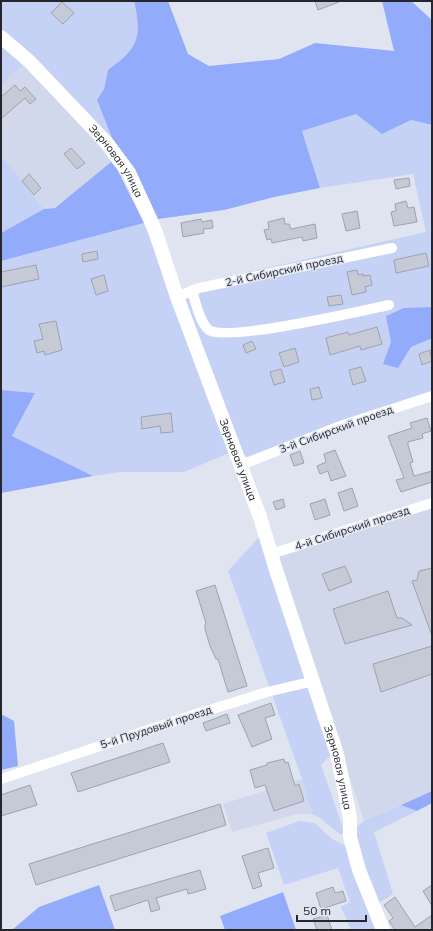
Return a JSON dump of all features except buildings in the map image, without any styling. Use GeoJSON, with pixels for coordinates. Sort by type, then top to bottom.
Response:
{"type":"FeatureCollection","features":[{"type":"Feature","properties":{"kind":"street","name":"Зерновая улица"},"geometry":{"type":"LineString","coordinates":[[1,37],[29,61],[106,142],[129,173],[155,230],[177,297],[260,517],[314,681],[342,775],[350,818],[350,837],[359,870],[383,930]]}},
{"type":"Feature","properties":{"kind":"street","name":"2-й Сибирский проезд"},"geometry":{"type":"LineString","coordinates":[[177,297],[192,291],[392,248]]}},
{"type":"Feature","properties":{"kind":"street"},"geometry":{"type":"LineString","coordinates":[[192,291],[203,323],[208,329],[215,332],[230,333],[299,324],[389,305]]}},
{"type":"Feature","properties":{"kind":"street","name":"3-й Сибирский проезд"},"geometry":{"type":"LineString","coordinates":[[241,465],[343,425],[432,396]]}},
{"type":"Feature","properties":{"kind":"street","name":"4-й Сибирский проезд"},"geometry":{"type":"LineString","coordinates":[[271,554],[432,503]]}},
{"type":"Feature","properties":{"kind":"street","name":"5-й Прудовый проезд"},"geometry":{"type":"LineString","coordinates":[[1,779],[190,716],[267,692],[314,681]]}},
{"type":"Feature","properties":{"kind":"shaded area"},"geometry":{"type":"Polygon","coordinates":[[[1,1],[134,1],[138,24],[136,41],[126,55],[108,70],[104,89],[97,100],[112,138],[1,31],[1,1]]]}},
{"type":"Feature","properties":{"kind":"shaded area"},"geometry":{"type":"Polygon","coordinates":[[[134,1],[168,1],[188,54],[209,66],[279,59],[315,43],[394,51],[382,1],[411,1],[432,20],[432,125],[411,120],[382,134],[356,114],[302,131],[320,188],[274,197],[224,210],[158,219],[135,169],[112,138],[97,100],[104,89],[108,70],[126,55],[136,41],[138,24],[134,1]]]}},
{"type":"Feature","properties":{"kind":"shaded area"},"geometry":{"type":"Polygon","coordinates":[[[1,46],[23,64],[1,85],[1,46]]]}},
{"type":"Feature","properties":{"kind":"shaded area"},"geometry":{"type":"Polygon","coordinates":[[[23,64],[100,147],[111,162],[55,208],[44,209],[1,155],[1,85],[23,64]]]}},
{"type":"Feature","properties":{"kind":"shaded area"},"geometry":{"type":"Polygon","coordinates":[[[356,114],[382,134],[411,120],[432,125],[432,401],[344,429],[253,464],[249,457],[244,455],[184,302],[188,288],[197,284],[426,232],[413,174],[320,188],[302,131],[356,114]]]}},
{"type":"Feature","properties":{"kind":"shaded area"},"geometry":{"type":"Polygon","coordinates":[[[1,155],[44,209],[1,233],[1,155]]]}},
{"type":"Feature","properties":{"kind":"shaded area"},"geometry":{"type":"Polygon","coordinates":[[[111,162],[117,169],[144,223],[1,261],[1,233],[44,209],[55,208],[111,162]]]}},
{"type":"Feature","properties":{"kind":"shaded area"},"geometry":{"type":"Polygon","coordinates":[[[144,223],[207,398],[229,453],[184,472],[120,472],[93,476],[12,436],[35,393],[1,390],[1,261],[144,223]]]}},
{"type":"Feature","properties":{"kind":"shaded area"},"geometry":{"type":"Polygon","coordinates":[[[432,307],[432,338],[411,347],[398,368],[383,364],[391,342],[386,316],[404,308],[432,307]]]}},
{"type":"Feature","properties":{"kind":"shaded area"},"geometry":{"type":"Polygon","coordinates":[[[1,390],[35,393],[12,436],[93,476],[1,493],[1,390]]]}},
{"type":"Feature","properties":{"kind":"shaded area"},"geometry":{"type":"Polygon","coordinates":[[[432,506],[432,791],[364,821],[278,560],[279,556],[432,506]]]}},
{"type":"Feature","properties":{"kind":"shaded area"},"geometry":{"type":"Polygon","coordinates":[[[260,536],[331,755],[321,765],[344,831],[341,835],[319,817],[312,814],[302,779],[228,571],[260,536]]]}},
{"type":"Feature","properties":{"kind":"shaded area"},"geometry":{"type":"Polygon","coordinates":[[[1,714],[14,721],[18,766],[1,770],[1,714]]]}},
{"type":"Feature","properties":{"kind":"shaded area"},"geometry":{"type":"Polygon","coordinates":[[[302,779],[312,814],[297,814],[232,832],[223,804],[302,779]]]}},
{"type":"Feature","properties":{"kind":"shaded area"},"geometry":{"type":"Polygon","coordinates":[[[432,791],[432,803],[417,811],[401,805],[432,791]]]}},
{"type":"Feature","properties":{"kind":"shaded area"},"geometry":{"type":"Polygon","coordinates":[[[401,805],[417,811],[374,832],[393,894],[376,905],[353,830],[364,821],[401,805]]]}},
{"type":"Feature","properties":{"kind":"shaded area"},"geometry":{"type":"Polygon","coordinates":[[[299,821],[315,823],[332,839],[348,847],[377,930],[351,930],[341,907],[350,902],[338,868],[284,885],[266,833],[299,821]]]}},
{"type":"Feature","properties":{"kind":"shaded area"},"geometry":{"type":"Polygon","coordinates":[[[99,885],[115,930],[12,930],[39,907],[99,885]]]}},
{"type":"Feature","properties":{"kind":"shaded area"},"geometry":{"type":"Polygon","coordinates":[[[283,892],[296,930],[225,930],[220,916],[283,892]]]}}]}
